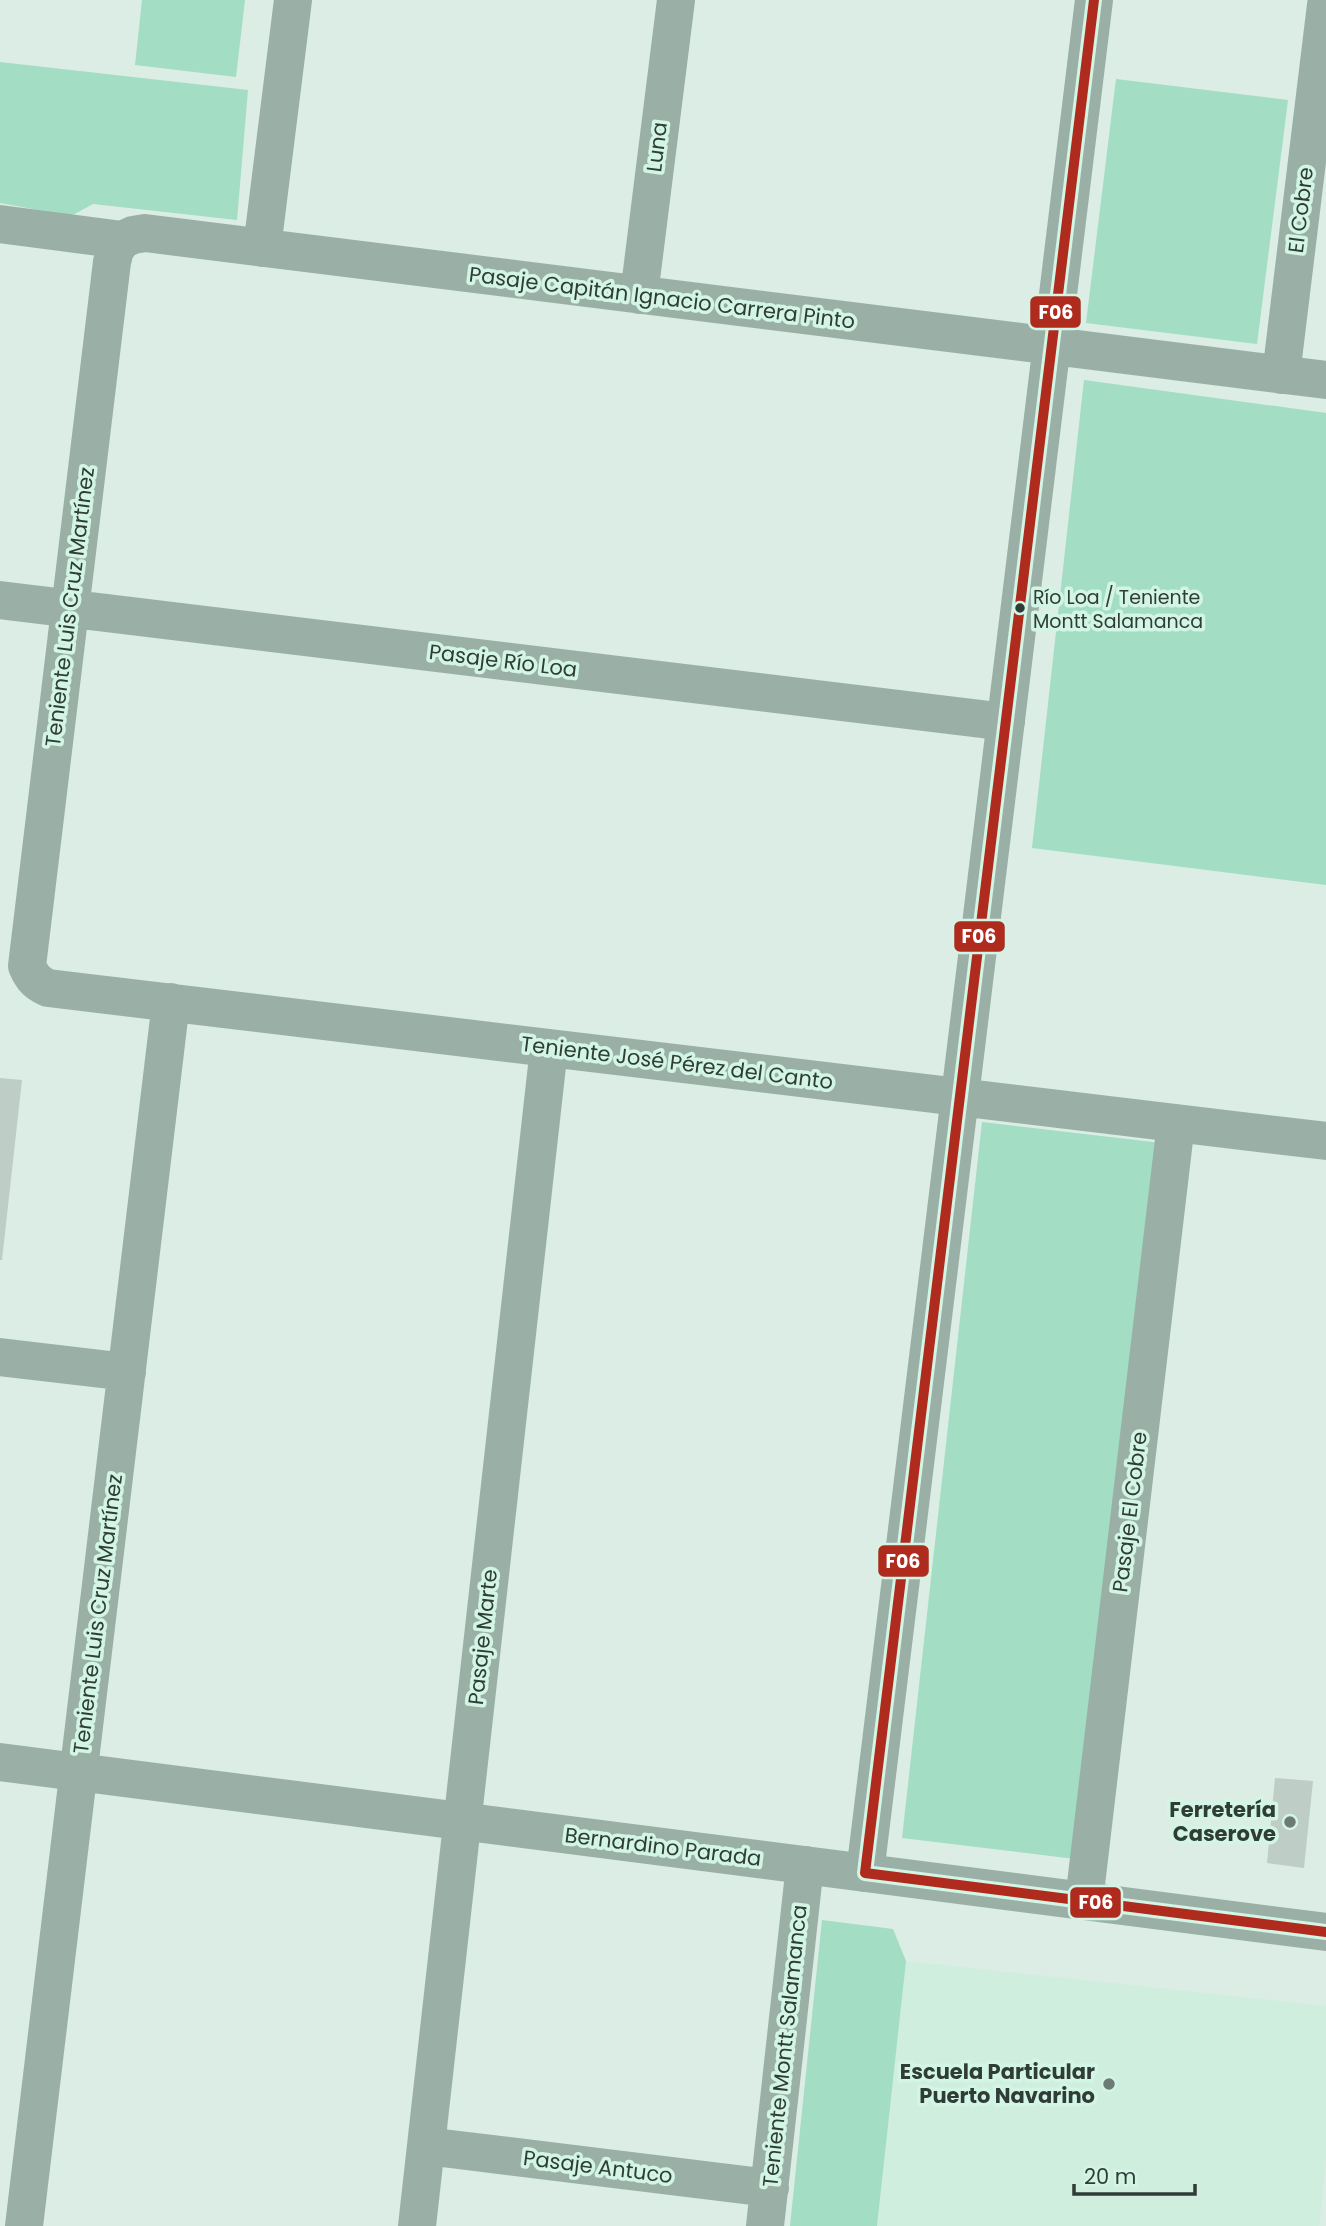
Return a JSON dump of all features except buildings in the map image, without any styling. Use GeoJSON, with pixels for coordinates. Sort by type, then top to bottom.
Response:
{"type":"FeatureCollection","features":[{"type":"Feature","properties":{"kind":"street"},"geometry":{"type":"LineString","coordinates":[[262,248],[293,0]]}},
{"type":"Feature","properties":{"kind":"street","name":"Luna"},"geometry":{"type":"LineString","coordinates":[[639,295],[676,0]]}},
{"type":"Feature","properties":{"kind":"street"},"geometry":{"type":"LineString","coordinates":[[865,1873],[1094,0]]}},
{"type":"Feature","properties":{"kind":"street","name":"El Cobre"},"geometry":{"type":"LineString","coordinates":[[1281,375],[1326,5]]}},
{"type":"Feature","properties":{"kind":"street","name":"Pasaje Capitán Ignacio Carrera Pinto"},"geometry":{"type":"LineString","coordinates":[[0,225],[122,240],[145,233],[1326,380]]}},
{"type":"Feature","properties":{"kind":"street","name":"Teniente Luis Cruz Martínez"},"geometry":{"type":"LineString","coordinates":[[15,975],[27,966],[112,262],[115,250],[122,240]]}},
{"type":"Feature","properties":{"kind":"street","name":"Pasaje Río Loa"},"geometry":{"type":"LineString","coordinates":[[0,600],[1006,722]]}},
{"type":"Feature","properties":{"kind":"street","name":"Teniente José Pérez del Canto"},"geometry":{"type":"LineString","coordinates":[[15,975],[48,988],[1326,1142]]}},
{"type":"Feature","properties":{"kind":"street","name":"Teniente Luis Cruz Martínez"},"geometry":{"type":"LineString","coordinates":[[24,2226],[15,2175],[79,1773],[171,1002]]}},
{"type":"Feature","properties":{"kind":"street","name":"Pasaje Marte"},"geometry":{"type":"LineString","coordinates":[[417,2226],[549,1048]]}},
{"type":"Feature","properties":{"kind":"street","name":"Pasaje El Cobre"},"geometry":{"type":"LineString","coordinates":[[1084,1901],[1176,1123]]}},
{"type":"Feature","properties":{"kind":"street"},"geometry":{"type":"LineString","coordinates":[[0,1357],[127,1373]]}},
{"type":"Feature","properties":{"kind":"street","name":"Bernardino Parada"},"geometry":{"type":"LineString","coordinates":[[0,1762],[1326,1932]]}},
{"type":"Feature","properties":{"kind":"street","name":"Teniente Montt Salamanca"},"geometry":{"type":"LineString","coordinates":[[765,2226],[805,1866]]}},
{"type":"Feature","properties":{"kind":"street","name":"Pasaje Antuco"},"geometry":{"type":"LineString","coordinates":[[426,2146],[770,2188]]}},
{"type":"Feature","properties":{"kind":"shaded area","name":"Escuela Particular Puerto Navarino"},"geometry":{"type":"Polygon","coordinates":[[[906,1961],[1326,2006],[1326,2161],[1319,2226],[877,2226],[906,1961]]]}},
{"type":"Feature","properties":{"kind":"green space"},"geometry":{"type":"Polygon","coordinates":[[[142,0],[245,0],[236,77],[135,65],[142,0]]]}},
{"type":"Feature","properties":{"kind":"green space"},"geometry":{"type":"Polygon","coordinates":[[[0,62],[248,90],[237,220],[93,204],[71,216],[0,203],[0,62]]]}},
{"type":"Feature","properties":{"kind":"green space"},"geometry":{"type":"Polygon","coordinates":[[[1116,79],[1288,100],[1257,344],[1086,323],[1116,79]]]}},
{"type":"Feature","properties":{"kind":"green space"},"geometry":{"type":"Polygon","coordinates":[[[1084,380],[1326,413],[1326,885],[1032,848],[1084,380]]]}},
{"type":"Feature","properties":{"kind":"green space"},"geometry":{"type":"Polygon","coordinates":[[[982,1122],[1161,1143],[1075,1859],[902,1838],[982,1122]]]}},
{"type":"Feature","properties":{"kind":"green space"},"geometry":{"type":"Polygon","coordinates":[[[822,1920],[893,1929],[906,1961],[877,2226],[790,2226],[822,1920]]]}},
{"type":"Feature","properties":{"kind":"transit line","name":"F06"},"geometry":{"type":"LineString","coordinates":[[865,1873],[1094,0]]}},
{"type":"Feature","properties":{"kind":"transit line","name":"F06"},"geometry":{"type":"LineString","coordinates":[[865,1873],[1326,1932]]}},
{"type":"Feature","properties":{"kind":"place","name":"Río Loa / Teniente Montt Salamanca"},"geometry":{"type":"Point","coordinates":[1020,608]}},
{"type":"Feature","properties":{"kind":"place","name":"Ferretería Caserove"},"geometry":{"type":"Point","coordinates":[1290,1822]}},
{"type":"Feature","properties":{"kind":"place","name":"Escuela Particular Puerto Navarino"},"geometry":{"type":"Point","coordinates":[1109,2084]}}]}
